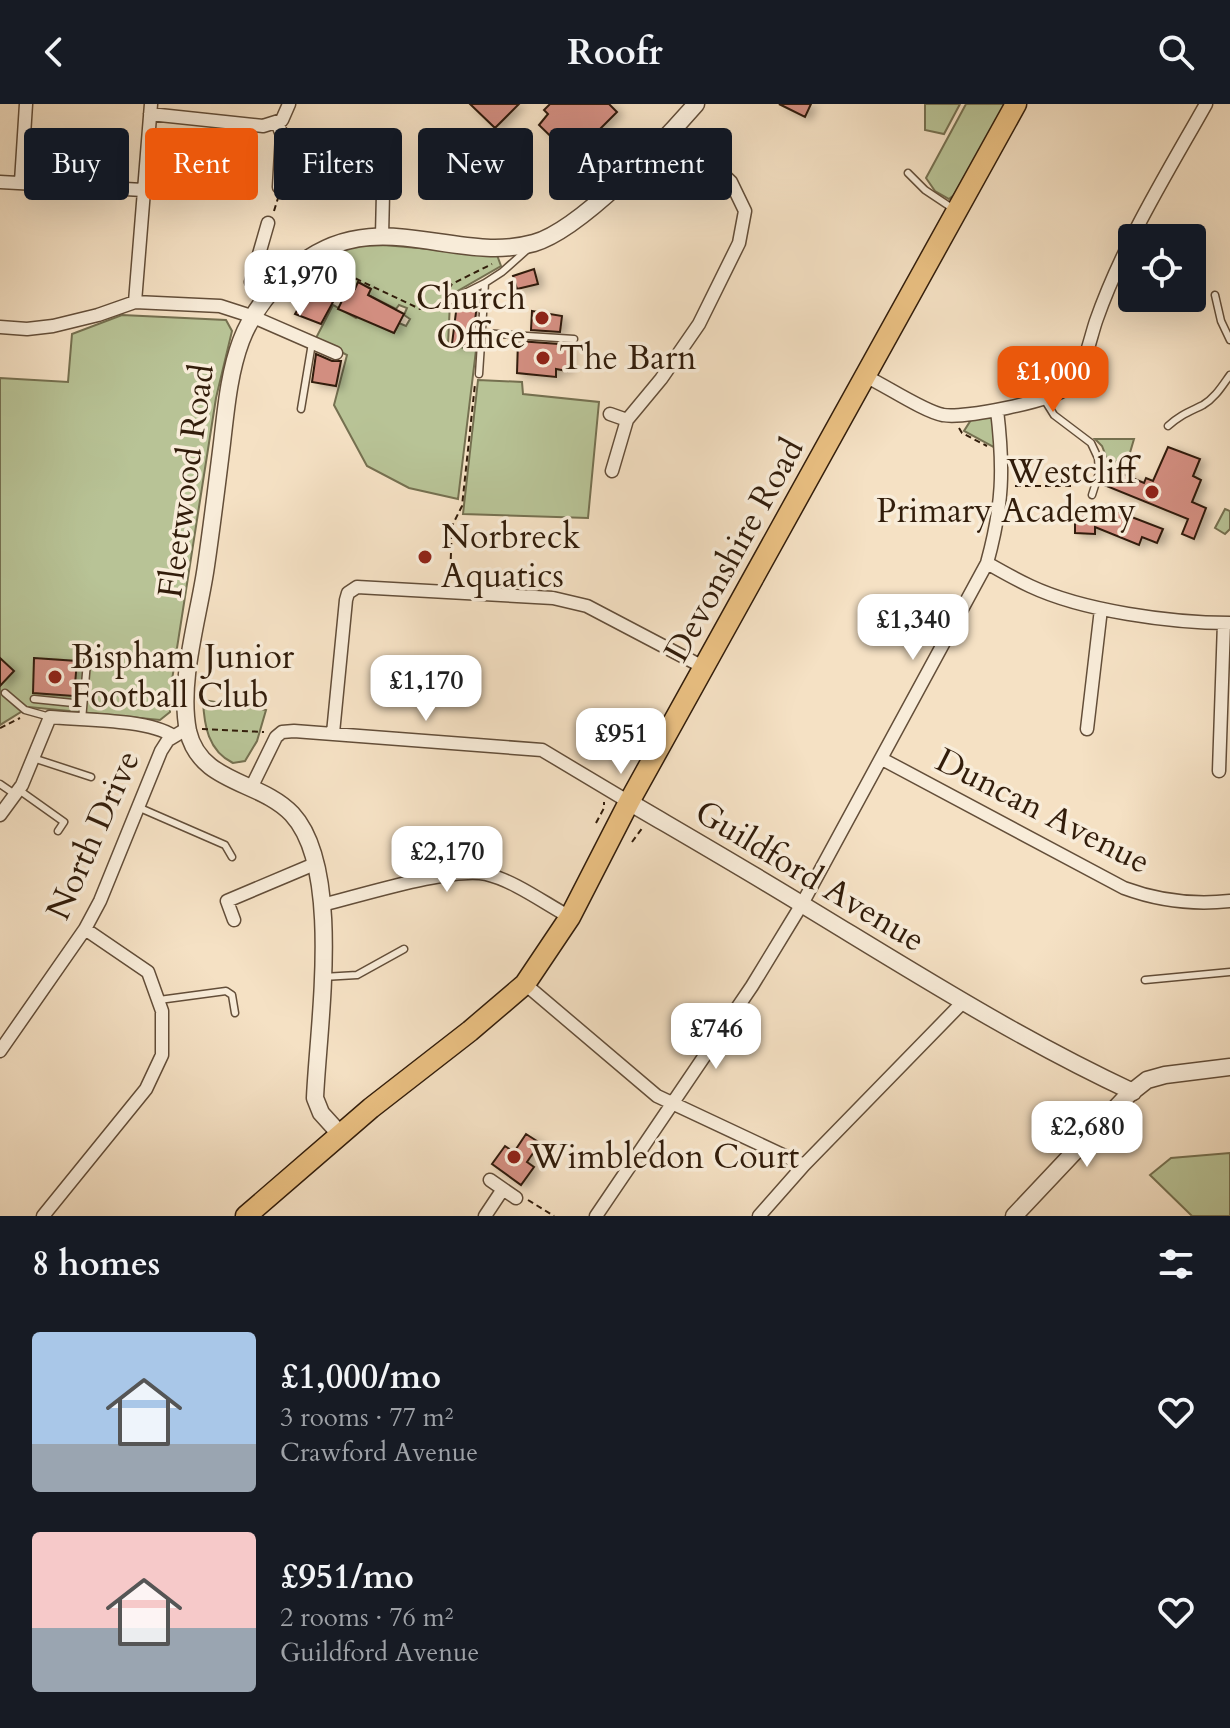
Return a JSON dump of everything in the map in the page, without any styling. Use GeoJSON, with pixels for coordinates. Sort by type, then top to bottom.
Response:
{"type":"FeatureCollection","features":[{"type":"Feature","properties":{"kind":"main road","name":"Devonshire Road"},"geometry":{"type":"LineString","coordinates":[[340,1134],[525,984],[570,917],[629,802],[1016,104]]}},
{"type":"Feature","properties":{"kind":"main road"},"geometry":{"type":"LineString","coordinates":[[246,1216],[340,1134]]}},
{"type":"Feature","properties":{"kind":"street"},"geometry":{"type":"LineString","coordinates":[[21,182],[26,104]]}},
{"type":"Feature","properties":{"kind":"street"},"geometry":{"type":"LineString","coordinates":[[135,302],[150,109],[263,126],[282,120],[289,104]]}},
{"type":"Feature","properties":{"kind":"street"},"geometry":{"type":"LineString","coordinates":[[675,128],[696,104]]}},
{"type":"Feature","properties":{"kind":"street"},"geometry":{"type":"LineString","coordinates":[[867,377],[941,415],[950,416],[997,410],[1044,399],[1066,389],[1077,375],[1105,295],[1133,233],[1206,104]]}},
{"type":"Feature","properties":{"kind":"street"},"geometry":{"type":"LineString","coordinates":[[277,122],[279,128]]}},
{"type":"Feature","properties":{"kind":"street"},"geometry":{"type":"LineString","coordinates":[[0,182],[143,190]]}},
{"type":"Feature","properties":{"kind":"street"},"geometry":{"type":"LineString","coordinates":[[612,471],[627,420],[661,379],[699,324],[739,243],[745,211],[732,184]]}},
{"type":"Feature","properties":{"kind":"street"},"geometry":{"type":"LineString","coordinates":[[382,236],[383,200]]}},
{"type":"Feature","properties":{"kind":"street"},"geometry":{"type":"LineString","coordinates":[[251,316],[297,266],[347,241],[382,236],[503,248],[535,243],[558,232],[598,200]]}},
{"type":"Feature","properties":{"kind":"street"},"geometry":{"type":"LineString","coordinates":[[251,282],[268,223]]}},
{"type":"Feature","properties":{"kind":"street"},"geometry":{"type":"LineString","coordinates":[[258,259],[283,280]]}},
{"type":"Feature","properties":{"kind":"street"},"geometry":{"type":"LineString","coordinates":[[0,327],[27,329],[53,326],[135,302],[220,306],[336,353]]}},
{"type":"Feature","properties":{"kind":"street","name":"Fleetwood Road"},"geometry":{"type":"LineString","coordinates":[[251,316],[233,367],[180,732],[212,770],[281,803],[307,836],[317,863],[322,905],[322,977],[315,1098],[321,1113],[340,1134]]}},
{"type":"Feature","properties":{"kind":"street"},"geometry":{"type":"LineString","coordinates":[[596,1216],[752,986],[802,904],[987,563],[998,521],[1002,486],[1003,454],[997,410]]}},
{"type":"Feature","properties":{"kind":"street"},"geometry":{"type":"LineString","coordinates":[[610,414],[627,420]]}},
{"type":"Feature","properties":{"kind":"street"},"geometry":{"type":"LineString","coordinates":[[987,563],[1032,587],[1101,609],[1227,623],[1219,771]]}},
{"type":"Feature","properties":{"kind":"street"},"geometry":{"type":"LineString","coordinates":[[333,733],[348,593],[357,587],[553,598],[587,606],[705,668]]}},
{"type":"Feature","properties":{"kind":"street"},"geometry":{"type":"LineString","coordinates":[[1087,729],[1101,609]]}},
{"type":"Feature","properties":{"kind":"street"},"geometry":{"type":"LineString","coordinates":[[0,815],[18,792],[50,717],[180,732]]}},
{"type":"Feature","properties":{"kind":"street","name":"Guildford Avenue"},"geometry":{"type":"LineString","coordinates":[[276,737],[282,732],[294,731],[542,750],[962,1003],[1082,1069],[1138,1087]]}},
{"type":"Feature","properties":{"kind":"street","name":"North Drive"},"geometry":{"type":"LineString","coordinates":[[0,1051],[85,929],[140,808],[161,751],[180,732]]}},
{"type":"Feature","properties":{"kind":"street"},"geometry":{"type":"LineString","coordinates":[[251,788],[276,737]]}},
{"type":"Feature","properties":{"kind":"street","name":"Duncan Avenue"},"geometry":{"type":"LineString","coordinates":[[882,759],[1124,888],[1155,899],[1230,901]]}},
{"type":"Feature","properties":{"kind":"street"},"geometry":{"type":"LineString","coordinates":[[227,901],[317,863]]}},
{"type":"Feature","properties":{"kind":"street"},"geometry":{"type":"LineString","coordinates":[[322,905],[459,872],[485,873],[570,917]]}},
{"type":"Feature","properties":{"kind":"street"},"geometry":{"type":"LineString","coordinates":[[219,889],[234,920]]}},
{"type":"Feature","properties":{"kind":"street"},"geometry":{"type":"LineString","coordinates":[[43,1216],[146,1089],[162,1055],[164,1029],[159,1000],[148,972],[85,929]]}},
{"type":"Feature","properties":{"kind":"street"},"geometry":{"type":"LineString","coordinates":[[525,984],[657,1096],[804,1165]]}},
{"type":"Feature","properties":{"kind":"street"},"geometry":{"type":"LineString","coordinates":[[759,1216],[804,1165],[962,1003]]}},
{"type":"Feature","properties":{"kind":"street"},"geometry":{"type":"LineString","coordinates":[[1014,1216],[1138,1087],[1165,1075],[1230,1067]]}},
{"type":"Feature","properties":{"kind":"street"},"geometry":{"type":"LineString","coordinates":[[490,1180],[517,1196]]}},
{"type":"Feature","properties":{"kind":"street"},"geometry":{"type":"LineString","coordinates":[[485,1216],[503,1189]]}},
{"type":"Feature","properties":{"kind":"lane"},"geometry":{"type":"LineString","coordinates":[[908,173],[925,190],[956,211]]}},
{"type":"Feature","properties":{"kind":"lane"},"geometry":{"type":"LineString","coordinates":[[451,300],[502,272],[535,243]]}},
{"type":"Feature","properties":{"kind":"lane"},"geometry":{"type":"LineString","coordinates":[[479,374],[485,283]]}},
{"type":"Feature","properties":{"kind":"lane"},"geometry":{"type":"LineString","coordinates":[[1215,295],[1221,321],[1230,340]]}},
{"type":"Feature","properties":{"kind":"lane"},"geometry":{"type":"LineString","coordinates":[[483,333],[574,339]]}},
{"type":"Feature","properties":{"kind":"lane"},"geometry":{"type":"LineString","coordinates":[[301,409],[312,343]]}},
{"type":"Feature","properties":{"kind":"lane"},"geometry":{"type":"LineString","coordinates":[[1168,426],[1180,414],[1205,404],[1219,392],[1230,375]]}},
{"type":"Feature","properties":{"kind":"lane"},"geometry":{"type":"LineString","coordinates":[[1044,399],[1054,415],[1091,443],[1098,458],[1099,473],[1092,495]]}},
{"type":"Feature","properties":{"kind":"lane"},"geometry":{"type":"LineString","coordinates":[[82,720],[87,662]]}},
{"type":"Feature","properties":{"kind":"lane"},"geometry":{"type":"LineString","coordinates":[[5,693],[32,713],[50,717]]}},
{"type":"Feature","properties":{"kind":"lane"},"geometry":{"type":"LineString","coordinates":[[34,699],[83,704]]}},
{"type":"Feature","properties":{"kind":"lane"},"geometry":{"type":"LineString","coordinates":[[33,758],[91,777]]}},
{"type":"Feature","properties":{"kind":"lane"},"geometry":{"type":"LineString","coordinates":[[0,784],[64,822],[58,831]]}},
{"type":"Feature","properties":{"kind":"lane"},"geometry":{"type":"LineString","coordinates":[[140,808],[225,845],[232,857]]}},
{"type":"Feature","properties":{"kind":"lane"},"geometry":{"type":"LineString","coordinates":[[322,977],[357,975],[404,949]]}},
{"type":"Feature","properties":{"kind":"lane"},"geometry":{"type":"LineString","coordinates":[[1145,980],[1230,972]]}},
{"type":"Feature","properties":{"kind":"lane"},"geometry":{"type":"LineString","coordinates":[[159,1000],[226,991],[232,995],[235,1013]]}},
{"type":"Feature","properties":{"kind":"path"},"geometry":{"type":"LineString","coordinates":[[268,223],[279,200]]}},
{"type":"Feature","properties":{"kind":"path"},"geometry":{"type":"LineString","coordinates":[[317,254],[346,274],[420,309],[451,300]]}},
{"type":"Feature","properties":{"kind":"path"},"geometry":{"type":"LineString","coordinates":[[440,304],[452,284],[492,264]]}},
{"type":"Feature","properties":{"kind":"path"},"geometry":{"type":"LineString","coordinates":[[449,592],[452,526],[462,506],[471,412],[479,374]]}},
{"type":"Feature","properties":{"kind":"path"},"geometry":{"type":"LineString","coordinates":[[950,416],[962,433],[1003,454]]}},
{"type":"Feature","properties":{"kind":"path"},"geometry":{"type":"LineString","coordinates":[[1002,486],[1075,486]]}},
{"type":"Feature","properties":{"kind":"path"},"geometry":{"type":"LineString","coordinates":[[0,728],[32,713]]}},
{"type":"Feature","properties":{"kind":"path"},"geometry":{"type":"LineString","coordinates":[[180,732],[265,732],[276,737]]}},
{"type":"Feature","properties":{"kind":"path"},"geometry":{"type":"LineString","coordinates":[[632,842],[641,828],[651,827]]}},
{"type":"Feature","properties":{"kind":"path"},"geometry":{"type":"LineString","coordinates":[[517,1196],[554,1216]]}},
{"type":"Feature","properties":{"kind":"green space"},"geometry":{"type":"Polygon","coordinates":[[[925,104],[960,104],[944,134],[925,130],[925,104]]]}},
{"type":"Feature","properties":{"kind":"green space"},"geometry":{"type":"Polygon","coordinates":[[[966,104],[1006,104],[949,199],[935,191],[926,178],[966,104]]]}},
{"type":"Feature","properties":{"kind":"green space"},"geometry":{"type":"Polygon","coordinates":[[[384,245],[497,255],[501,266],[456,292],[450,302],[448,345],[476,350],[458,499],[409,488],[367,466],[334,405],[347,355],[316,338],[333,305],[394,333],[399,323],[406,326],[410,319],[404,315],[407,308],[399,305],[396,309],[368,295],[370,288],[358,283],[355,289],[306,266],[354,246],[384,245]]]}},
{"type":"Feature","properties":{"kind":"green space"},"geometry":{"type":"Polygon","coordinates":[[[122,315],[226,320],[232,331],[216,398],[172,680],[170,712],[160,720],[29,707],[0,725],[0,378],[68,382],[72,334],[122,315]]]}},
{"type":"Feature","properties":{"kind":"green space"},"geometry":{"type":"Polygon","coordinates":[[[478,380],[522,382],[523,394],[599,402],[588,518],[463,514],[478,380]]]}},
{"type":"Feature","properties":{"kind":"green space"},"geometry":{"type":"Polygon","coordinates":[[[991,416],[996,421],[999,450],[964,431],[971,420],[991,416]]]}},
{"type":"Feature","properties":{"kind":"green space"},"geometry":{"type":"Polygon","coordinates":[[[1095,439],[1134,439],[1129,456],[1109,464],[1102,446],[1095,439]]]}},
{"type":"Feature","properties":{"kind":"green space"},"geometry":{"type":"Polygon","coordinates":[[[1225,509],[1230,511],[1230,529],[1225,534],[1215,528],[1225,509]]]}},
{"type":"Feature","properties":{"kind":"green space"},"geometry":{"type":"Polygon","coordinates":[[[203,700],[266,710],[257,741],[245,761],[233,763],[218,752],[206,728],[203,700]]]}},
{"type":"Feature","properties":{"kind":"green space"},"geometry":{"type":"Polygon","coordinates":[[[1230,1153],[1230,1216],[1192,1216],[1150,1175],[1171,1158],[1230,1153]]]}},
{"type":"Feature","properties":{"kind":"building"},"geometry":{"type":"Polygon","coordinates":[[[470,104],[519,104],[495,128],[470,104]]]}},
{"type":"Feature","properties":{"kind":"building"},"geometry":{"type":"Polygon","coordinates":[[[550,104],[609,104],[617,112],[601,128],[549,128],[549,135],[539,125],[548,114],[544,110],[550,104]]]}},
{"type":"Feature","properties":{"kind":"building"},"geometry":{"type":"Polygon","coordinates":[[[779,104],[811,104],[805,117],[779,104]]]}},
{"type":"Feature","properties":{"kind":"building"},"geometry":{"type":"Polygon","coordinates":[[[534,269],[538,284],[517,289],[513,276],[534,269]]]}},
{"type":"Feature","properties":{"kind":"building"},"geometry":{"type":"Polygon","coordinates":[[[358,282],[371,289],[368,295],[404,314],[394,333],[338,309],[349,286],[355,289],[358,282]]]}},
{"type":"Feature","properties":{"kind":"building"},"geometry":{"type":"Polygon","coordinates":[[[309,290],[333,302],[321,324],[295,314],[309,290]]]}},
{"type":"Feature","properties":{"kind":"building"},"geometry":{"type":"Polygon","coordinates":[[[457,304],[477,304],[472,346],[452,344],[457,304]]]}},
{"type":"Feature","properties":{"kind":"building"},"geometry":{"type":"Polygon","coordinates":[[[532,311],[562,316],[560,332],[531,330],[532,311]]]}},
{"type":"Feature","properties":{"kind":"building","name":"The Barn"},"geometry":{"type":"Polygon","coordinates":[[[518,341],[559,344],[570,348],[567,371],[556,369],[556,377],[517,373],[518,341]]]}},
{"type":"Feature","properties":{"kind":"building"},"geometry":{"type":"Polygon","coordinates":[[[316,354],[332,361],[341,361],[336,386],[312,382],[316,354]]]}},
{"type":"Feature","properties":{"kind":"building"},"geometry":{"type":"Polygon","coordinates":[[[1168,447],[1200,459],[1193,476],[1201,480],[1192,502],[1206,508],[1194,539],[1182,534],[1188,519],[1104,485],[1111,469],[1144,483],[1146,478],[1153,481],[1168,447]]]}},
{"type":"Feature","properties":{"kind":"building"},"geometry":{"type":"Polygon","coordinates":[[[1103,506],[1163,529],[1157,543],[1142,537],[1139,545],[1095,527],[1095,534],[1075,533],[1075,518],[1080,519],[1080,510],[1102,510],[1103,506]]]}},
{"type":"Feature","properties":{"kind":"building"},"geometry":{"type":"Polygon","coordinates":[[[0,658],[14,671],[0,686],[0,658]]]}},
{"type":"Feature","properties":{"kind":"building","name":"Bispham Junior Football Club"},"geometry":{"type":"Polygon","coordinates":[[[34,658],[77,661],[74,696],[33,693],[34,658]]]}},
{"type":"Feature","properties":{"kind":"building","name":"Wimbledon Court"},"geometry":{"type":"Polygon","coordinates":[[[526,1134],[540,1143],[527,1162],[534,1167],[521,1185],[492,1164],[505,1146],[514,1152],[526,1134]]]}},
{"type":"Feature","properties":{"kind":"place","name":"Church Office"},"geometry":{"type":"Point","coordinates":[542,318]}},
{"type":"Feature","properties":{"kind":"place","name":"The Barn"},"geometry":{"type":"Point","coordinates":[543,358]}},
{"type":"Feature","properties":{"kind":"place","name":"Westcliff Primary Academy"},"geometry":{"type":"Point","coordinates":[1152,492]}},
{"type":"Feature","properties":{"kind":"place","name":"Norbreck Aquatics"},"geometry":{"type":"Point","coordinates":[425,557]}},
{"type":"Feature","properties":{"kind":"place","name":"Bispham Junior Football Club"},"geometry":{"type":"Point","coordinates":[55,677]}},
{"type":"Feature","properties":{"kind":"place","name":"Wimbledon Court"},"geometry":{"type":"Point","coordinates":[514,1157]}}]}
